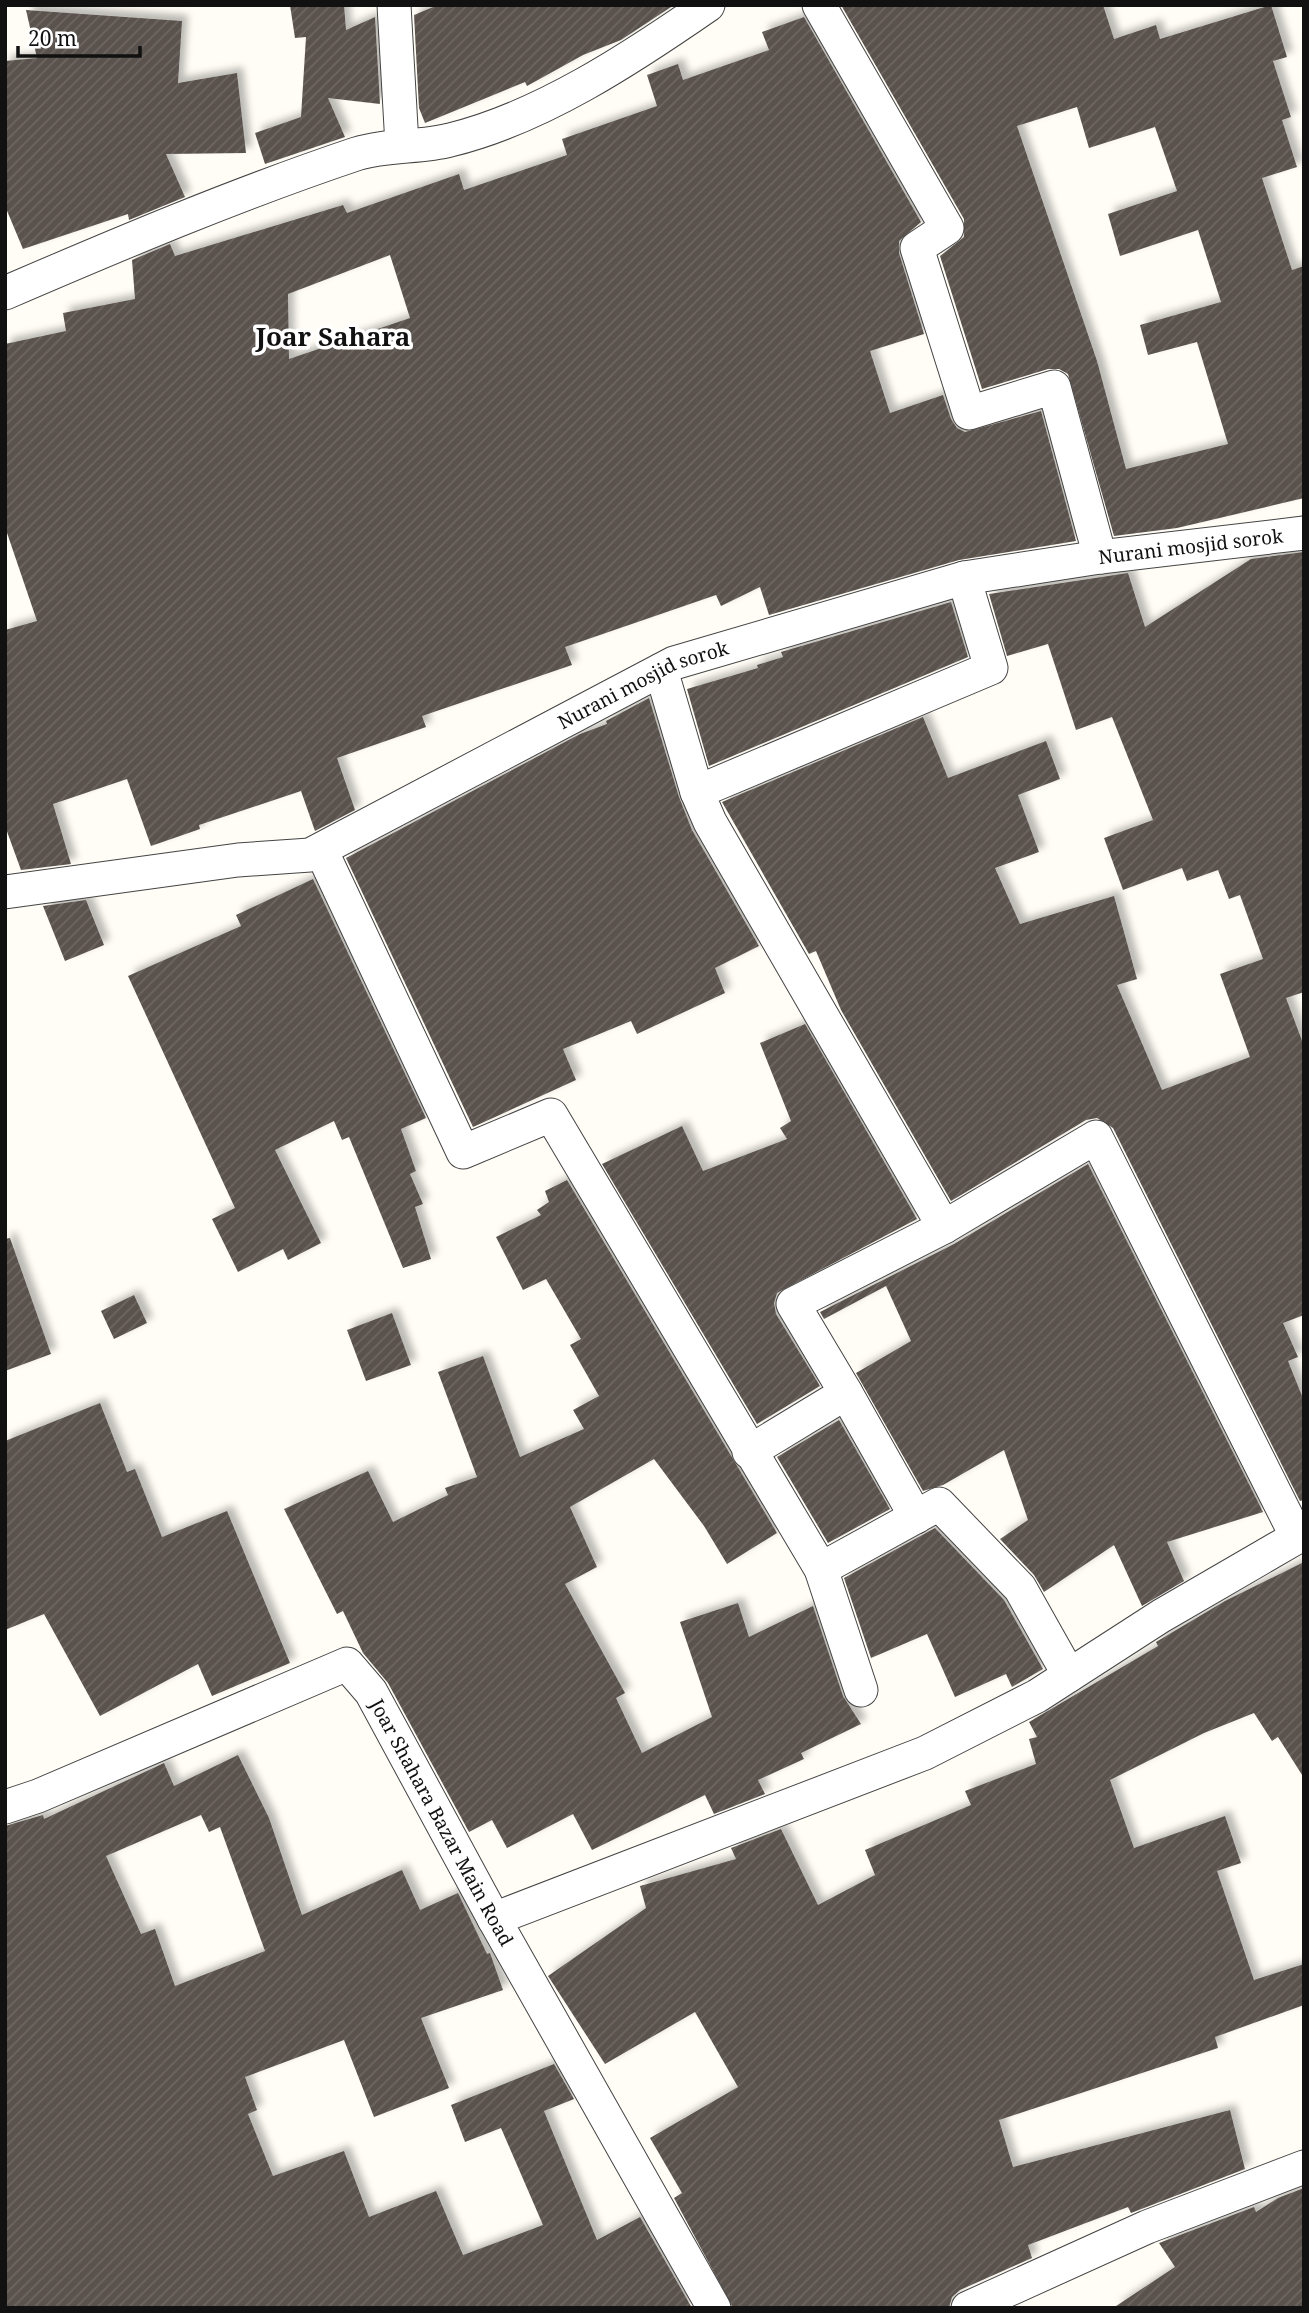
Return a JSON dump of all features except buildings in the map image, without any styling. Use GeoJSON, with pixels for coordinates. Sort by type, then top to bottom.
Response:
{"type":"FeatureCollection","features":[{"type":"Feature","properties":{"kind":"street"},"geometry":{"type":"LineString","coordinates":[[394,5],[402,145]]}},
{"type":"Feature","properties":{"kind":"street"},"geometry":{"type":"LineString","coordinates":[[5,293],[141,235],[358,153],[402,145],[448,141],[479,131],[545,103],[642,50],[708,5]]}},
{"type":"Feature","properties":{"kind":"street"},"geometry":{"type":"LineString","coordinates":[[819,5],[947,228],[917,248],[969,413],[1054,387],[1100,557]]}},
{"type":"Feature","properties":{"kind":"street","name":"Nurani mosjid sorok"},"geometry":{"type":"LineString","coordinates":[[5,892],[238,860],[310,855],[674,663],[964,578],[1100,557],[1304,533]]}},
{"type":"Feature","properties":{"kind":"street"},"geometry":{"type":"LineString","coordinates":[[697,792],[991,668],[964,578]]}},
{"type":"Feature","properties":{"kind":"street"},"geometry":{"type":"LineString","coordinates":[[661,670],[697,792],[710,822],[944,1227]]}},
{"type":"Feature","properties":{"kind":"street"},"geometry":{"type":"LineString","coordinates":[[321,850],[463,1152],[551,1115],[821,1569],[861,1690]]}},
{"type":"Feature","properties":{"kind":"street"},"geometry":{"type":"LineString","coordinates":[[494,1919],[925,1753],[1037,1696],[1300,1535],[1096,1137],[944,1227],[793,1304],[916,1517]]}},
{"type":"Feature","properties":{"kind":"street"},"geometry":{"type":"LineString","coordinates":[[749,1452],[846,1393]]}},
{"type":"Feature","properties":{"kind":"street"},"geometry":{"type":"LineString","coordinates":[[821,1569],[939,1504],[1020,1588],[1069,1675]]}},
{"type":"Feature","properties":{"kind":"street","name":"Joar Shahara Bazar Main Road"},"geometry":{"type":"LineString","coordinates":[[5,1807],[38,1796],[347,1664],[371,1692],[494,1919],[714,2308]]}},
{"type":"Feature","properties":{"kind":"street"},"geometry":{"type":"LineString","coordinates":[[968,2308],[1147,2227],[1304,2167]]}},
{"type":"Feature","properties":{"kind":"district","name":"Joar Sahara"},"geometry":{"type":"Point","coordinates":[333,336]}}]}
